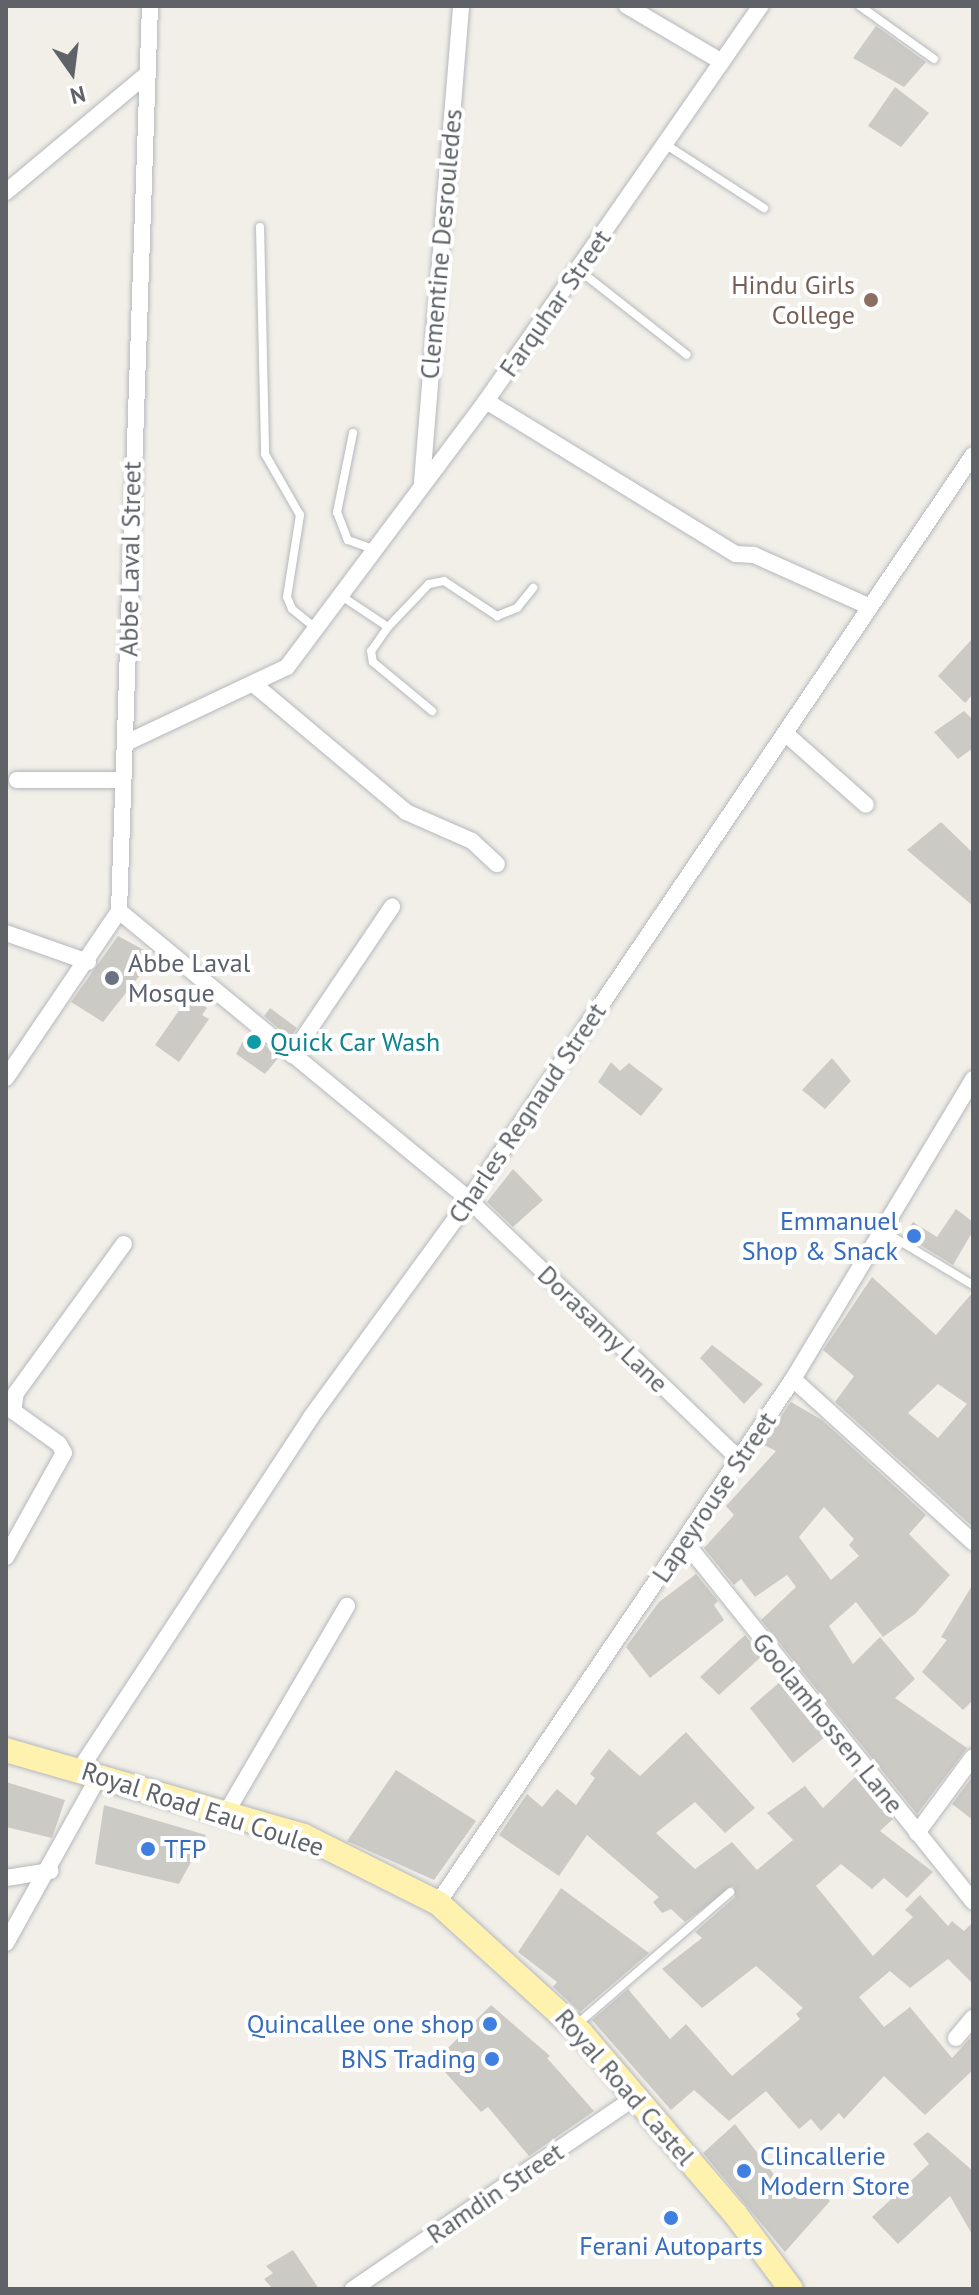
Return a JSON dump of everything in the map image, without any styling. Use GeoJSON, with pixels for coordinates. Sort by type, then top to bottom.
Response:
{"type":"FeatureCollection","features":[{"type":"Feature","properties":{"kind":"main road","name":"Royal Road Eau Coulee"},"geometry":{"type":"LineString","coordinates":[[6,1750],[304,1836],[438,1903]]}},
{"type":"Feature","properties":{"kind":"main road","name":"Royal Road Castel"},"geometry":{"type":"LineString","coordinates":[[438,1903],[575,2026],[791,2289]]}},
{"type":"Feature","properties":{"kind":"street","name":"Abbe Laval Street"},"geometry":{"type":"LineString","coordinates":[[6,1078],[88,962],[119,911],[150,6]]}},
{"type":"Feature","properties":{"kind":"street","name":"Clementine Desrouledes"},"geometry":{"type":"LineString","coordinates":[[422,482],[461,6]]}},
{"type":"Feature","properties":{"kind":"street"},"geometry":{"type":"LineString","coordinates":[[627,6],[722,62]]}},
{"type":"Feature","properties":{"kind":"street","name":"Farquhar Street"},"geometry":{"type":"LineString","coordinates":[[126,743],[256,686],[287,667],[343,597],[422,482],[486,401],[761,6]]}},
{"type":"Feature","properties":{"kind":"street"},"geometry":{"type":"LineString","coordinates":[[6,192],[146,75]]}},
{"type":"Feature","properties":{"kind":"street"},"geometry":{"type":"LineString","coordinates":[[486,401],[736,554],[754,555],[870,607]]}},
{"type":"Feature","properties":{"kind":"street","name":"Charles Regnaud Street"},"geometry":{"type":"LineString","coordinates":[[6,1943],[50,1871],[89,1773],[311,1417],[469,1200],[973,455]]}},
{"type":"Feature","properties":{"kind":"street"},"geometry":{"type":"LineString","coordinates":[[256,686],[382,795],[406,812],[472,841],[497,864]]}},
{"type":"Feature","properties":{"kind":"street"},"geometry":{"type":"LineString","coordinates":[[785,733],[866,805]]}},
{"type":"Feature","properties":{"kind":"street"},"geometry":{"type":"LineString","coordinates":[[17,780],[123,780]]}},
{"type":"Feature","properties":{"kind":"street"},"geometry":{"type":"LineString","coordinates":[[292,1055],[392,907]]}},
{"type":"Feature","properties":{"kind":"street","name":"Dorasamy Lane"},"geometry":{"type":"LineString","coordinates":[[119,911],[469,1200],[738,1458]]}},
{"type":"Feature","properties":{"kind":"street"},"geometry":{"type":"LineString","coordinates":[[6,933],[88,962]]}},
{"type":"Feature","properties":{"kind":"street","name":"Lapeyrouse Street"},"geometry":{"type":"LineString","coordinates":[[438,1903],[793,1379],[973,1079]]}},
{"type":"Feature","properties":{"kind":"street"},"geometry":{"type":"LineString","coordinates":[[6,1557],[64,1453],[59,1444],[13,1411],[16,1393],[124,1244]]}},
{"type":"Feature","properties":{"kind":"street"},"geometry":{"type":"LineString","coordinates":[[793,1379],[973,1542]]}},
{"type":"Feature","properties":{"kind":"street","name":"Goolamhossen Lane"},"geometry":{"type":"LineString","coordinates":[[685,1542],[973,1902]]}},
{"type":"Feature","properties":{"kind":"street"},"geometry":{"type":"LineString","coordinates":[[226,1813],[347,1606]]}},
{"type":"Feature","properties":{"kind":"street"},"geometry":{"type":"LineString","coordinates":[[917,1833],[973,1757]]}},
{"type":"Feature","properties":{"kind":"street"},"geometry":{"type":"LineString","coordinates":[[6,1878],[50,1871]]}},
{"type":"Feature","properties":{"kind":"street"},"geometry":{"type":"LineString","coordinates":[[956,2038],[973,2018]]}},
{"type":"Feature","properties":{"kind":"street","name":"Ramdin Street"},"geometry":{"type":"LineString","coordinates":[[353,2289],[636,2097]]}},
{"type":"Feature","properties":{"kind":"lane"},"geometry":{"type":"LineString","coordinates":[[860,6],[934,59]]}},
{"type":"Feature","properties":{"kind":"lane"},"geometry":{"type":"LineString","coordinates":[[664,144],[764,208]]}},
{"type":"Feature","properties":{"kind":"lane"},"geometry":{"type":"LineString","coordinates":[[260,227],[265,454],[300,515],[287,597],[292,609],[318,630]]}},
{"type":"Feature","properties":{"kind":"lane"},"geometry":{"type":"LineString","coordinates":[[579,270],[687,355]]}},
{"type":"Feature","properties":{"kind":"lane"},"geometry":{"type":"LineString","coordinates":[[353,433],[337,512],[348,540],[377,550]]}},
{"type":"Feature","properties":{"kind":"lane"},"geometry":{"type":"LineString","coordinates":[[432,711],[373,662],[371,651],[388,627],[429,584],[444,581],[497,616],[517,608],[533,588]]}},
{"type":"Feature","properties":{"kind":"lane"},"geometry":{"type":"LineString","coordinates":[[343,597],[388,627]]}},
{"type":"Feature","properties":{"kind":"lane"},"geometry":{"type":"LineString","coordinates":[[882,1230],[973,1285]]}},
{"type":"Feature","properties":{"kind":"lane"},"geometry":{"type":"LineString","coordinates":[[575,2026],[730,1892]]}},
{"type":"Feature","properties":{"kind":"building"},"geometry":{"type":"Polygon","coordinates":[[[876,26],[926,62],[904,87],[853,58],[876,26]]]}},
{"type":"Feature","properties":{"kind":"building"},"geometry":{"type":"Polygon","coordinates":[[[895,87],[929,113],[901,147],[868,126],[895,87]]]}},
{"type":"Feature","properties":{"kind":"building"},"geometry":{"type":"Polygon","coordinates":[[[973,638],[973,694],[965,703],[938,676],[973,638]]]}},
{"type":"Feature","properties":{"kind":"building"},"geometry":{"type":"Polygon","coordinates":[[[964,711],[973,720],[973,748],[958,759],[934,732],[964,711]]]}},
{"type":"Feature","properties":{"kind":"building"},"geometry":{"type":"Polygon","coordinates":[[[941,822],[973,853],[973,906],[907,850],[941,822]]]}},
{"type":"Feature","properties":{"kind":"building","name":"Abbe Laval Mosque"},"geometry":{"type":"Polygon","coordinates":[[[118,936],[155,956],[103,1022],[71,1002],[118,936]]]}},
{"type":"Feature","properties":{"kind":"building"},"geometry":{"type":"Polygon","coordinates":[[[189,996],[207,1008],[202,1015],[209,1019],[179,1062],[155,1045],[189,996]]]}},
{"type":"Feature","properties":{"kind":"building"},"geometry":{"type":"Polygon","coordinates":[[[270,1008],[297,1028],[290,1038],[264,1016],[270,1008]]]}},
{"type":"Feature","properties":{"kind":"building","name":"Quick Car Wash"},"geometry":{"type":"Polygon","coordinates":[[[248,1032],[279,1057],[265,1074],[236,1054],[248,1032]]]}},
{"type":"Feature","properties":{"kind":"building"},"geometry":{"type":"Polygon","coordinates":[[[832,1058],[851,1081],[825,1109],[802,1090],[832,1058]]]}},
{"type":"Feature","properties":{"kind":"building"},"geometry":{"type":"Polygon","coordinates":[[[611,1062],[620,1071],[629,1063],[663,1089],[641,1116],[598,1082],[611,1062]]]}},
{"type":"Feature","properties":{"kind":"building"},"geometry":{"type":"Polygon","coordinates":[[[513,1169],[543,1200],[513,1227],[487,1202],[513,1169]]]}},
{"type":"Feature","properties":{"kind":"building"},"geometry":{"type":"Polygon","coordinates":[[[956,1209],[973,1222],[973,1231],[953,1265],[904,1235],[913,1222],[937,1237],[956,1209]]]}},
{"type":"Feature","properties":{"kind":"building"},"geometry":{"type":"Polygon","coordinates":[[[872,1277],[936,1335],[973,1292],[973,1527],[835,1402],[854,1376],[823,1350],[872,1277]],[[938,1384],[908,1413],[938,1438],[967,1404],[938,1384]]]}},
{"type":"Feature","properties":{"kind":"building"},"geometry":{"type":"Polygon","coordinates":[[[712,1345],[763,1384],[744,1404],[700,1358],[712,1345]]]}},
{"type":"Feature","properties":{"kind":"building"},"geometry":{"type":"Polygon","coordinates":[[[791,1402],[822,1420],[926,1515],[909,1534],[950,1575],[915,1614],[883,1637],[856,1602],[829,1626],[853,1664],[880,1637],[915,1679],[895,1698],[967,1748],[917,1814],[761,1620],[796,1587],[787,1575],[755,1597],[741,1579],[734,1585],[704,1548],[734,1515],[726,1506],[776,1451],[762,1444],[791,1402]],[[824,1507],[799,1537],[831,1580],[859,1556],[849,1545],[854,1539],[824,1507]]]}},
{"type":"Feature","properties":{"kind":"building"},"geometry":{"type":"Polygon","coordinates":[[[696,1574],[718,1601],[714,1605],[724,1620],[650,1678],[626,1647],[659,1602],[696,1574]]]}},
{"type":"Feature","properties":{"kind":"building"},"geometry":{"type":"Polygon","coordinates":[[[973,1584],[973,1700],[963,1710],[922,1672],[947,1640],[941,1637],[973,1584]]]}},
{"type":"Feature","properties":{"kind":"building"},"geometry":{"type":"Polygon","coordinates":[[[745,1635],[762,1656],[719,1695],[700,1677],[745,1635]]]}},
{"type":"Feature","properties":{"kind":"building"},"geometry":{"type":"Polygon","coordinates":[[[782,1680],[826,1736],[793,1763],[750,1708],[782,1680]]]}},
{"type":"Feature","properties":{"kind":"building"},"geometry":{"type":"Polygon","coordinates":[[[686,1732],[755,1808],[725,1833],[695,1802],[656,1833],[695,1869],[732,1842],[757,1870],[793,1840],[767,1813],[805,1786],[823,1808],[857,1775],[893,1819],[880,1831],[933,1872],[907,1898],[884,1878],[872,1889],[841,1864],[816,1886],[873,1956],[913,1917],[905,1910],[920,1895],[948,1926],[952,1921],[964,1931],[973,1922],[973,1984],[948,1959],[910,1988],[890,1971],[859,1997],[884,2027],[910,2007],[952,2058],[973,2035],[973,2070],[925,2115],[884,2076],[844,2119],[839,2113],[821,2131],[811,2119],[799,2129],[766,2091],[729,2121],[694,2090],[671,2110],[592,2020],[628,1989],[670,2039],[686,2024],[732,2076],[800,2019],[796,2014],[803,2008],[756,1966],[702,2008],[662,1969],[702,1938],[695,1932],[735,1897],[733,1886],[685,1922],[671,1909],[662,1913],[653,1902],[659,1897],[587,1835],[559,1876],[499,1835],[527,1794],[542,1807],[557,1789],[576,1805],[595,1778],[590,1774],[609,1749],[640,1776],[686,1732]]]}},
{"type":"Feature","properties":{"kind":"building"},"geometry":{"type":"Polygon","coordinates":[[[396,1770],[476,1821],[434,1880],[347,1841],[396,1770]]]}},
{"type":"Feature","properties":{"kind":"building"},"geometry":{"type":"Polygon","coordinates":[[[973,1776],[973,1820],[952,1804],[973,1776]]]}},
{"type":"Feature","properties":{"kind":"building"},"geometry":{"type":"Polygon","coordinates":[[[6,1782],[65,1800],[52,1838],[6,1827],[6,1782]]]}},
{"type":"Feature","properties":{"kind":"building","name":"TFP"},"geometry":{"type":"Polygon","coordinates":[[[104,1805],[206,1835],[179,1884],[95,1864],[104,1805]]]}},
{"type":"Feature","properties":{"kind":"building"},"geometry":{"type":"Polygon","coordinates":[[[561,1888],[649,1953],[580,2012],[553,1987],[557,1982],[518,1952],[561,1888]]]}},
{"type":"Feature","properties":{"kind":"building"},"geometry":{"type":"Polygon","coordinates":[[[491,2005],[550,2056],[547,2058],[594,2111],[529,2156],[488,2107],[481,2112],[435,2061],[491,2005]]]}},
{"type":"Feature","properties":{"kind":"building"},"geometry":{"type":"Polygon","coordinates":[[[735,2124],[789,2194],[806,2176],[830,2201],[785,2252],[703,2153],[735,2124]]]}},
{"type":"Feature","properties":{"kind":"building"},"geometry":{"type":"Polygon","coordinates":[[[928,2132],[973,2171],[973,2236],[950,2196],[898,2244],[872,2217],[929,2164],[913,2144],[928,2132]]]}},
{"type":"Feature","properties":{"kind":"building"},"geometry":{"type":"Polygon","coordinates":[[[293,2250],[319,2289],[273,2289],[264,2279],[273,2273],[266,2266],[293,2250]]]}},
{"type":"Feature","properties":{"kind":"place","name":"Hindu Girls College"},"geometry":{"type":"Point","coordinates":[871,300]}},
{"type":"Feature","properties":{"kind":"place","name":"Abbe Laval Mosque"},"geometry":{"type":"Point","coordinates":[112,978]}},
{"type":"Feature","properties":{"kind":"place","name":"Quick Car Wash"},"geometry":{"type":"Point","coordinates":[254,1042]}},
{"type":"Feature","properties":{"kind":"place","name":"Emmanuel Shop & Snack"},"geometry":{"type":"Point","coordinates":[914,1236]}},
{"type":"Feature","properties":{"kind":"place","name":"TFP"},"geometry":{"type":"Point","coordinates":[148,1849]}},
{"type":"Feature","properties":{"kind":"place","name":"Quincallee one shop"},"geometry":{"type":"Point","coordinates":[490,2024]}},
{"type":"Feature","properties":{"kind":"place","name":"BNS Trading"},"geometry":{"type":"Point","coordinates":[492,2059]}},
{"type":"Feature","properties":{"kind":"place","name":"Clincallerie Modern Store"},"geometry":{"type":"Point","coordinates":[744,2171]}},
{"type":"Feature","properties":{"kind":"place","name":"Ferani Autoparts"},"geometry":{"type":"Point","coordinates":[671,2218]}}]}
